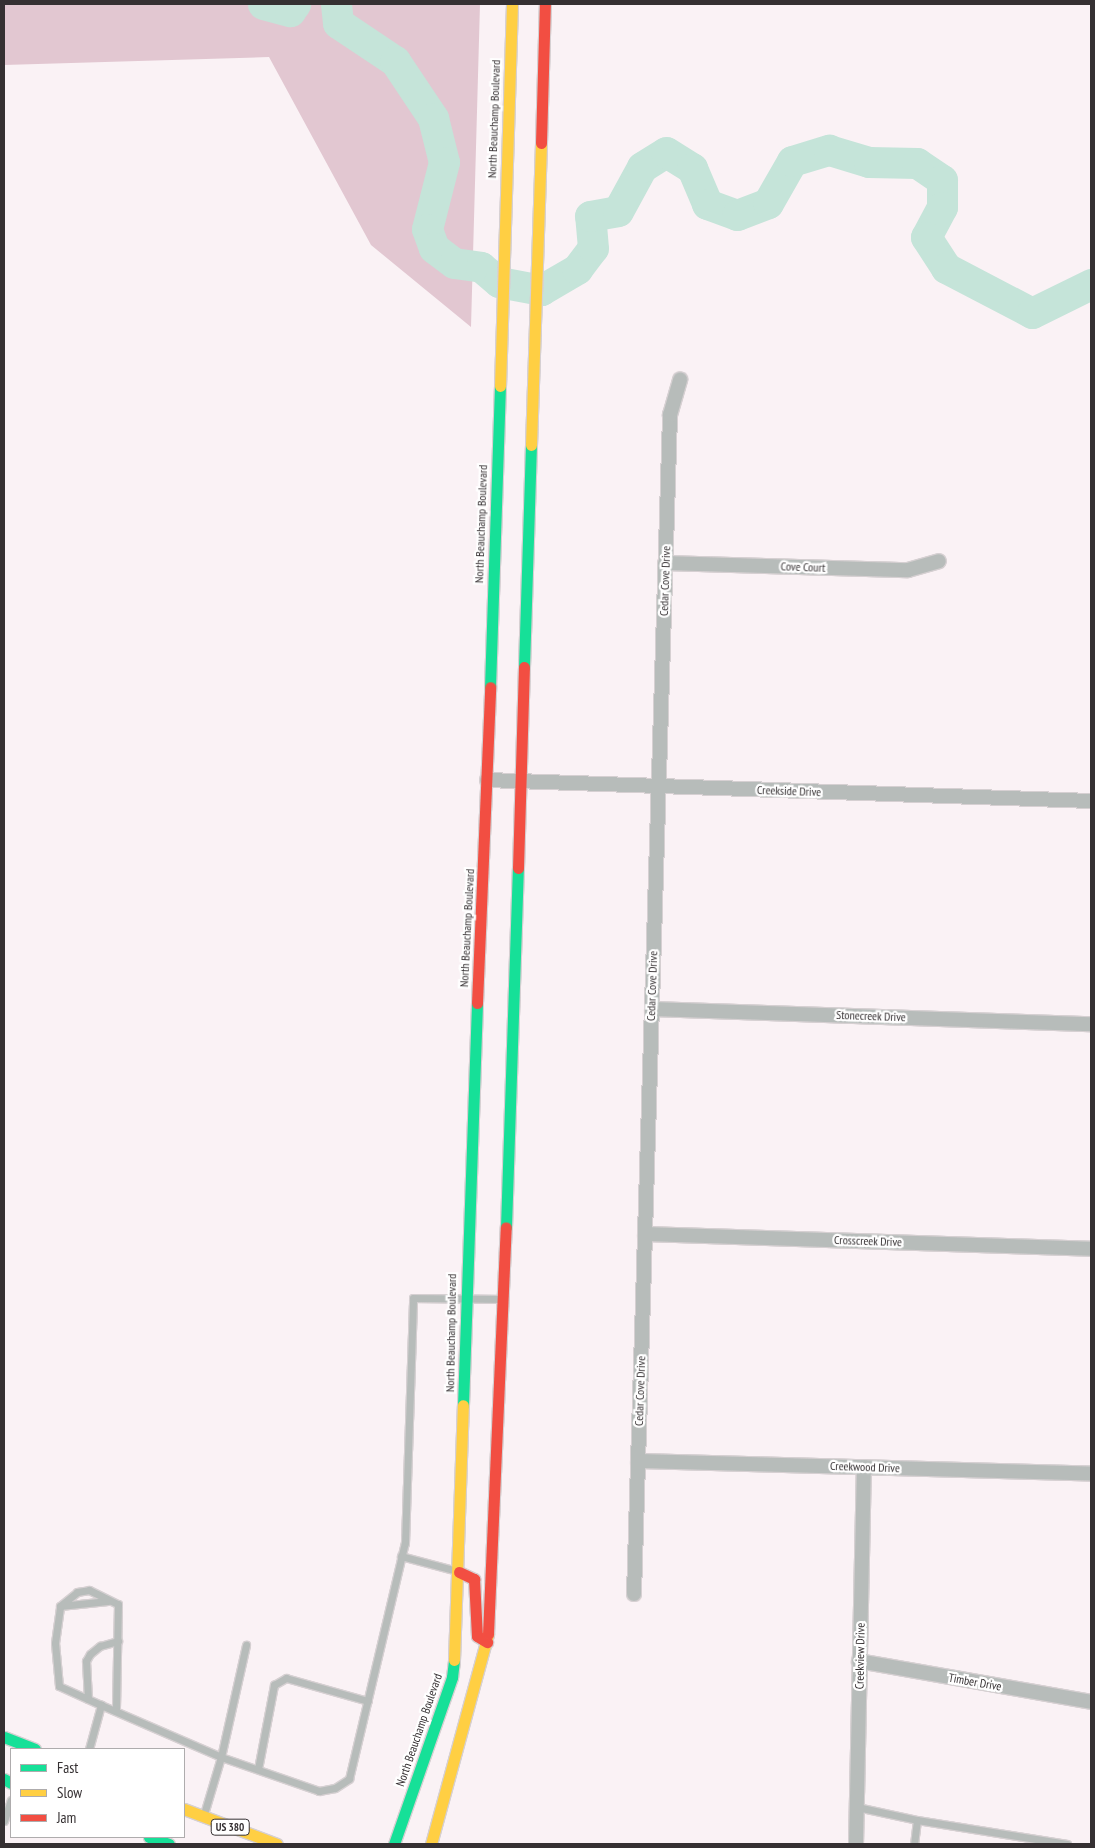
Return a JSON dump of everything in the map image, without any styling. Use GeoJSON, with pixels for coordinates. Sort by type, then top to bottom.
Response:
{"type":"FeatureCollection","features":[{"type":"Feature","properties":{"kind":"main road","name":"North Beauchamp Boulevard"},"geometry":{"type":"LineString","coordinates":[[394,1844],[452,1677],[459,1572],[466,1298],[487,780],[512,4]]}},
{"type":"Feature","properties":{"kind":"main road"},"geometry":{"type":"LineString","coordinates":[[431,1844],[488,1643],[504,1299],[522,782],[545,4]]}},
{"type":"Feature","properties":{"kind":"main road"},"geometry":{"type":"LineString","coordinates":[[459,1572],[474,1578],[477,1636],[488,1643]]}},
{"type":"Feature","properties":{"kind":"main road"},"geometry":{"type":"LineString","coordinates":[[4,1737],[32,1748]]}},
{"type":"Feature","properties":{"kind":"main road","name":"US 380"},"geometry":{"type":"LineString","coordinates":[[185,1809],[277,1844]]}},
{"type":"Feature","properties":{"kind":"main road"},"geometry":{"type":"LineString","coordinates":[[153,1838],[169,1844]]}},
{"type":"Feature","properties":{"kind":"street","name":"Cedar Cove Drive"},"geometry":{"type":"LineString","coordinates":[[634,1594],[670,415],[680,379]]}},
{"type":"Feature","properties":{"kind":"street","name":"Cove Court"},"geometry":{"type":"LineString","coordinates":[[665,563],[908,570],[939,561]]}},
{"type":"Feature","properties":{"kind":"street","name":"Creekside Drive"},"geometry":{"type":"LineString","coordinates":[[487,780],[1091,801]]}},
{"type":"Feature","properties":{"kind":"street","name":"Stonecreek Drive"},"geometry":{"type":"LineString","coordinates":[[652,1008],[1091,1024]]}},
{"type":"Feature","properties":{"kind":"street","name":"Crosscreek Drive"},"geometry":{"type":"LineString","coordinates":[[645,1234],[1091,1249]]}},
{"type":"Feature","properties":{"kind":"street","name":"Creekwood Drive"},"geometry":{"type":"LineString","coordinates":[[638,1461],[1091,1474]]}},
{"type":"Feature","properties":{"kind":"street","name":"Creekview Drive"},"geometry":{"type":"LineString","coordinates":[[856,1844],[864,1467]]}},
{"type":"Feature","properties":{"kind":"street","name":"Timber Drive"},"geometry":{"type":"LineString","coordinates":[[860,1661],[1091,1702]]}},
{"type":"Feature","properties":{"kind":"lane"},"geometry":{"type":"LineString","coordinates":[[116,1711],[118,1604],[108,1601],[89,1590],[77,1592],[60,1606],[55,1643],[59,1686],[101,1705],[221,1757],[319,1791],[335,1788],[350,1779],[405,1543],[413,1298],[504,1299]]}},
{"type":"Feature","properties":{"kind":"lane"},"geometry":{"type":"LineString","coordinates":[[402,1556],[459,1572]]}},
{"type":"Feature","properties":{"kind":"lane"},"geometry":{"type":"LineString","coordinates":[[60,1606],[108,1601]]}},
{"type":"Feature","properties":{"kind":"lane"},"geometry":{"type":"LineString","coordinates":[[88,1699],[86,1661],[90,1654],[100,1646],[118,1641]]}},
{"type":"Feature","properties":{"kind":"lane"},"geometry":{"type":"LineString","coordinates":[[203,1816],[221,1757],[246,1645]]}},
{"type":"Feature","properties":{"kind":"lane"},"geometry":{"type":"LineString","coordinates":[[258,1769],[274,1685],[286,1678],[368,1701]]}},
{"type":"Feature","properties":{"kind":"lane"},"geometry":{"type":"LineString","coordinates":[[89,1748],[101,1705]]}},
{"type":"Feature","properties":{"kind":"lane"},"geometry":{"type":"LineString","coordinates":[[4,1821],[10,1803]]}},
{"type":"Feature","properties":{"kind":"lane"},"geometry":{"type":"LineString","coordinates":[[857,1807],[917,1820],[1067,1844]]}},
{"type":"Feature","properties":{"kind":"lane"},"geometry":{"type":"LineString","coordinates":[[914,1844],[917,1820]]}},
{"type":"Feature","properties":{"kind":"shaded area"},"geometry":{"type":"Polygon","coordinates":[[[4,4],[480,4],[471,327],[371,245],[269,57],[4,65],[4,4]]]}},
{"type":"Feature","properties":{"kind":"waterway"},"geometry":{"type":"LineString","coordinates":[[263,4],[290,11],[295,4]]}},
{"type":"Feature","properties":{"kind":"waterway"},"geometry":{"type":"LineString","coordinates":[[336,4],[338,23],[395,61],[433,118],[444,162],[427,229],[434,248],[454,263],[481,267],[499,282],[541,290],[577,269],[593,248],[590,216],[618,211],[642,167],[666,152],[692,168],[707,204],[737,215],[768,203],[792,161],[829,150],[869,162],[917,163],[942,180],[942,207],[926,237],[946,268],[1032,313],[1091,284]]}},
{"type":"Feature","properties":{"kind":"traffic: fast"},"geometry":{"type":"LineString","coordinates":[[490,687],[500,386]]}},
{"type":"Feature","properties":{"kind":"traffic: fast"},"geometry":{"type":"LineString","coordinates":[[524,667],[531,445]]}},
{"type":"Feature","properties":{"kind":"traffic: fast"},"geometry":{"type":"LineString","coordinates":[[506,1227],[518,868]]}},
{"type":"Feature","properties":{"kind":"traffic: fast"},"geometry":{"type":"LineString","coordinates":[[463,1405],[477,1003]]}},
{"type":"Feature","properties":{"kind":"traffic: fast"},"geometry":{"type":"LineString","coordinates":[[394,1844],[452,1677],[454,1660]]}},
{"type":"Feature","properties":{"kind":"traffic: fast"},"geometry":{"type":"LineString","coordinates":[[4,1737],[32,1748]]}},
{"type":"Feature","properties":{"kind":"traffic: fast"},"geometry":{"type":"LineString","coordinates":[[4,1779],[10,1782]]}},
{"type":"Feature","properties":{"kind":"traffic: fast"},"geometry":{"type":"LineString","coordinates":[[152,1838],[169,1844]]}},
{"type":"Feature","properties":{"kind":"traffic: slow"},"geometry":{"type":"LineString","coordinates":[[500,386],[512,4]]}},
{"type":"Feature","properties":{"kind":"traffic: slow"},"geometry":{"type":"LineString","coordinates":[[531,445],[541,143]]}},
{"type":"Feature","properties":{"kind":"traffic: slow"},"geometry":{"type":"LineString","coordinates":[[454,1660],[463,1405]]}},
{"type":"Feature","properties":{"kind":"traffic: slow"},"geometry":{"type":"LineString","coordinates":[[431,1844],[488,1634]]}},
{"type":"Feature","properties":{"kind":"traffic: slow"},"geometry":{"type":"LineString","coordinates":[[185,1809],[277,1844]]}},
{"type":"Feature","properties":{"kind":"traffic: jam"},"geometry":{"type":"LineString","coordinates":[[541,143],[545,4]]}},
{"type":"Feature","properties":{"kind":"traffic: jam"},"geometry":{"type":"LineString","coordinates":[[518,868],[524,667]]}},
{"type":"Feature","properties":{"kind":"traffic: jam"},"geometry":{"type":"LineString","coordinates":[[477,1003],[490,687]]}},
{"type":"Feature","properties":{"kind":"traffic: jam"},"geometry":{"type":"LineString","coordinates":[[488,1634],[506,1227]]}},
{"type":"Feature","properties":{"kind":"traffic: jam"},"geometry":{"type":"LineString","coordinates":[[459,1572],[474,1579],[477,1636],[487,1642]]}}]}
